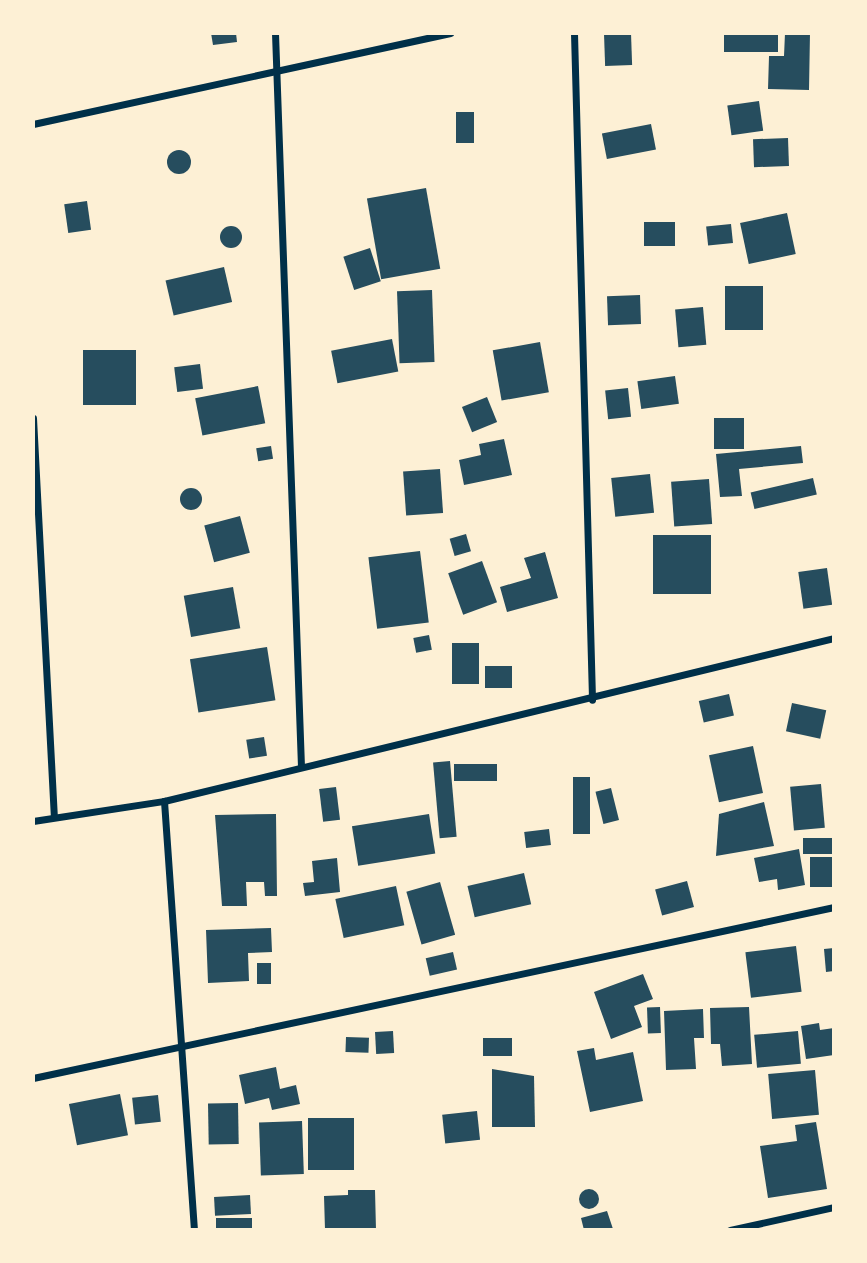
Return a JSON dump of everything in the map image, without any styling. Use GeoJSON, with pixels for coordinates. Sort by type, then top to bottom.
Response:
{"type":"FeatureCollection","features":[{"type":"Feature","properties":{"kind":"street"},"geometry":{"type":"LineString","coordinates":[[275,33],[302,767]]}},
{"type":"Feature","properties":{"kind":"street"},"geometry":{"type":"LineString","coordinates":[[33,124],[450,33]]}},
{"type":"Feature","properties":{"kind":"street"},"geometry":{"type":"LineString","coordinates":[[574,33],[592,700]]}},
{"type":"Feature","properties":{"kind":"street"},"geometry":{"type":"LineString","coordinates":[[33,418],[54,816]]}},
{"type":"Feature","properties":{"kind":"street"},"geometry":{"type":"LineString","coordinates":[[33,821],[164,801],[592,700],[834,638]]}},
{"type":"Feature","properties":{"kind":"street"},"geometry":{"type":"LineString","coordinates":[[164,801],[184,1048],[194,1230]]}},
{"type":"Feature","properties":{"kind":"street"},"geometry":{"type":"LineString","coordinates":[[33,1078],[834,908]]}},
{"type":"Feature","properties":{"kind":"street"},"geometry":{"type":"LineString","coordinates":[[730,1230],[834,1207]]}},
{"type":"Feature","properties":{"kind":"building"},"geometry":{"type":"Polygon","coordinates":[[[211,33],[236,33],[237,42],[213,45],[211,33]]]}},
{"type":"Feature","properties":{"kind":"building"},"geometry":{"type":"Polygon","coordinates":[[[631,33],[632,65],[605,66],[604,34],[631,33]]]}},
{"type":"Feature","properties":{"kind":"building"},"geometry":{"type":"Polygon","coordinates":[[[724,33],[778,33],[778,52],[724,52],[724,33]]]}},
{"type":"Feature","properties":{"kind":"building"},"geometry":{"type":"Polygon","coordinates":[[[785,33],[810,33],[809,90],[768,89],[769,56],[784,56],[785,33]]]}},
{"type":"Feature","properties":{"kind":"building"},"geometry":{"type":"Polygon","coordinates":[[[759,101],[763,131],[731,135],[727,105],[759,101]]]}},
{"type":"Feature","properties":{"kind":"building"},"geometry":{"type":"Polygon","coordinates":[[[456,112],[474,112],[474,143],[456,143],[456,112]]]}},
{"type":"Feature","properties":{"kind":"building"},"geometry":{"type":"Polygon","coordinates":[[[651,124],[656,150],[607,159],[602,134],[651,124]]]}},
{"type":"Feature","properties":{"kind":"building"},"geometry":{"type":"Polygon","coordinates":[[[788,138],[789,166],[754,167],[753,139],[788,138]]]}},
{"type":"Feature","properties":{"kind":"building"},"geometry":{"type":"Polygon","coordinates":[[[179,150],[190,157],[191,162],[184,173],[179,174],[168,167],[167,162],[174,151],[179,150]]]}},
{"type":"Feature","properties":{"kind":"building"},"geometry":{"type":"Polygon","coordinates":[[[426,188],[440,269],[381,279],[367,198],[426,188]]]}},
{"type":"Feature","properties":{"kind":"building"},"geometry":{"type":"Polygon","coordinates":[[[87,201],[91,230],[68,233],[64,204],[87,201]]]}},
{"type":"Feature","properties":{"kind":"building"},"geometry":{"type":"Polygon","coordinates":[[[787,213],[796,254],[749,264],[740,223],[787,213]]]}},
{"type":"Feature","properties":{"kind":"building"},"geometry":{"type":"Polygon","coordinates":[[[644,222],[675,222],[675,246],[644,246],[644,222]]]}},
{"type":"Feature","properties":{"kind":"building"},"geometry":{"type":"Polygon","coordinates":[[[731,224],[733,243],[708,246],[706,227],[731,224]]]}},
{"type":"Feature","properties":{"kind":"building"},"geometry":{"type":"Polygon","coordinates":[[[227,226],[235,226],[242,233],[242,241],[235,248],[227,248],[220,241],[220,233],[227,226]]]}},
{"type":"Feature","properties":{"kind":"building"},"geometry":{"type":"Polygon","coordinates":[[[370,248],[381,281],[354,290],[343,257],[370,248]]]}},
{"type":"Feature","properties":{"kind":"building"},"geometry":{"type":"Polygon","coordinates":[[[224,267],[232,302],[174,316],[166,280],[224,267]]]}},
{"type":"Feature","properties":{"kind":"building"},"geometry":{"type":"Polygon","coordinates":[[[725,286],[763,286],[763,330],[725,330],[725,286]]]}},
{"type":"Feature","properties":{"kind":"building"},"geometry":{"type":"Polygon","coordinates":[[[432,290],[435,362],[400,363],[397,291],[432,290]]]}},
{"type":"Feature","properties":{"kind":"building"},"geometry":{"type":"Polygon","coordinates":[[[640,295],[641,324],[608,325],[607,296],[640,295]]]}},
{"type":"Feature","properties":{"kind":"building"},"geometry":{"type":"Polygon","coordinates":[[[703,307],[706,345],[678,347],[675,309],[703,307]]]}},
{"type":"Feature","properties":{"kind":"building"},"geometry":{"type":"Polygon","coordinates":[[[392,339],[398,371],[337,383],[331,351],[392,339]]]}},
{"type":"Feature","properties":{"kind":"building"},"geometry":{"type":"Polygon","coordinates":[[[540,342],[549,392],[502,401],[493,350],[540,342]]]}},
{"type":"Feature","properties":{"kind":"building"},"geometry":{"type":"Polygon","coordinates":[[[83,350],[136,350],[136,405],[83,405],[83,350]]]}},
{"type":"Feature","properties":{"kind":"building"},"geometry":{"type":"Polygon","coordinates":[[[200,364],[203,389],[177,392],[174,367],[200,364]]]}},
{"type":"Feature","properties":{"kind":"building"},"geometry":{"type":"Polygon","coordinates":[[[675,376],[679,404],[641,409],[637,381],[675,376]]]}},
{"type":"Feature","properties":{"kind":"building"},"geometry":{"type":"Polygon","coordinates":[[[258,386],[265,423],[202,436],[195,398],[258,386]]]}},
{"type":"Feature","properties":{"kind":"building"},"geometry":{"type":"Polygon","coordinates":[[[628,388],[631,417],[608,419],[605,390],[628,388]]]}},
{"type":"Feature","properties":{"kind":"building"},"geometry":{"type":"Polygon","coordinates":[[[487,397],[497,422],[472,432],[462,407],[487,397]]]}},
{"type":"Feature","properties":{"kind":"building"},"geometry":{"type":"Polygon","coordinates":[[[714,418],[744,418],[744,449],[714,449],[714,418]]]}},
{"type":"Feature","properties":{"kind":"building"},"geometry":{"type":"Polygon","coordinates":[[[504,439],[512,475],[464,485],[459,460],[481,455],[479,444],[504,439]]]}},
{"type":"Feature","properties":{"kind":"building"},"geometry":{"type":"Polygon","coordinates":[[[271,446],[273,459],[258,461],[256,448],[271,446]]]}},
{"type":"Feature","properties":{"kind":"building"},"geometry":{"type":"Polygon","coordinates":[[[801,446],[803,463],[739,469],[742,496],[720,497],[716,454],[801,446]]]}},
{"type":"Feature","properties":{"kind":"building"},"geometry":{"type":"Polygon","coordinates":[[[440,469],[443,513],[406,515],[403,472],[440,469]]]}},
{"type":"Feature","properties":{"kind":"building"},"geometry":{"type":"Polygon","coordinates":[[[650,474],[654,513],[615,517],[611,478],[650,474]]]}},
{"type":"Feature","properties":{"kind":"building"},"geometry":{"type":"Polygon","coordinates":[[[813,478],[817,495],[754,509],[751,492],[813,478]]]}},
{"type":"Feature","properties":{"kind":"building"},"geometry":{"type":"Polygon","coordinates":[[[709,479],[712,524],[674,527],[671,482],[709,479]]]}},
{"type":"Feature","properties":{"kind":"building"},"geometry":{"type":"Polygon","coordinates":[[[191,488],[199,491],[202,499],[199,507],[191,510],[183,507],[180,499],[183,491],[191,488]]]}},
{"type":"Feature","properties":{"kind":"building"},"geometry":{"type":"Polygon","coordinates":[[[240,516],[250,553],[214,562],[204,526],[240,516]]]}},
{"type":"Feature","properties":{"kind":"building"},"geometry":{"type":"Polygon","coordinates":[[[466,534],[471,551],[455,556],[450,539],[466,534]]]}},
{"type":"Feature","properties":{"kind":"building"},"geometry":{"type":"Polygon","coordinates":[[[653,535],[711,535],[711,594],[653,594],[653,535]]]}},
{"type":"Feature","properties":{"kind":"building"},"geometry":{"type":"Polygon","coordinates":[[[420,551],[429,622],[377,629],[368,557],[420,551]]]}},
{"type":"Feature","properties":{"kind":"building"},"geometry":{"type":"Polygon","coordinates":[[[545,552],[558,598],[507,612],[500,587],[531,578],[524,558],[545,552]]]}},
{"type":"Feature","properties":{"kind":"building"},"geometry":{"type":"Polygon","coordinates":[[[482,561],[497,602],[463,615],[448,573],[482,561]]]}},
{"type":"Feature","properties":{"kind":"building"},"geometry":{"type":"Polygon","coordinates":[[[827,568],[832,605],[803,609],[798,572],[827,568]]]}},
{"type":"Feature","properties":{"kind":"building"},"geometry":{"type":"Polygon","coordinates":[[[233,587],[240,628],[191,637],[184,596],[233,587]]]}},
{"type":"Feature","properties":{"kind":"building"},"geometry":{"type":"Polygon","coordinates":[[[429,635],[432,650],[416,653],[413,638],[429,635]]]}},
{"type":"Feature","properties":{"kind":"building"},"geometry":{"type":"Polygon","coordinates":[[[452,643],[479,643],[479,684],[452,684],[452,643]]]}},
{"type":"Feature","properties":{"kind":"building"},"geometry":{"type":"Polygon","coordinates":[[[267,647],[275,700],[198,713],[190,659],[267,647]]]}},
{"type":"Feature","properties":{"kind":"building"},"geometry":{"type":"Polygon","coordinates":[[[485,666],[512,666],[512,688],[485,688],[485,666]]]}},
{"type":"Feature","properties":{"kind":"building"},"geometry":{"type":"Polygon","coordinates":[[[729,694],[734,715],[704,722],[699,701],[729,694]]]}},
{"type":"Feature","properties":{"kind":"building"},"geometry":{"type":"Polygon","coordinates":[[[792,703],[826,710],[820,739],[786,731],[792,703]]]}},
{"type":"Feature","properties":{"kind":"building"},"geometry":{"type":"Polygon","coordinates":[[[264,737],[267,756],[249,759],[246,740],[264,737]]]}},
{"type":"Feature","properties":{"kind":"building"},"geometry":{"type":"Polygon","coordinates":[[[753,746],[763,793],[719,802],[709,755],[753,746]]]}},
{"type":"Feature","properties":{"kind":"building"},"geometry":{"type":"Polygon","coordinates":[[[450,761],[457,837],[440,838],[433,762],[450,761]]]}},
{"type":"Feature","properties":{"kind":"building"},"geometry":{"type":"Polygon","coordinates":[[[454,764],[497,764],[497,781],[454,781],[454,764]]]}},
{"type":"Feature","properties":{"kind":"building"},"geometry":{"type":"Polygon","coordinates":[[[573,777],[590,777],[590,834],[573,834],[573,777]]]}},
{"type":"Feature","properties":{"kind":"building"},"geometry":{"type":"Polygon","coordinates":[[[821,784],[825,828],[794,831],[790,787],[821,784]]]}},
{"type":"Feature","properties":{"kind":"building"},"geometry":{"type":"Polygon","coordinates":[[[336,787],[340,820],[323,822],[319,789],[336,787]]]}},
{"type":"Feature","properties":{"kind":"building"},"geometry":{"type":"Polygon","coordinates":[[[611,788],[619,820],[603,824],[595,792],[611,788]]]}},
{"type":"Feature","properties":{"kind":"building"},"geometry":{"type":"Polygon","coordinates":[[[764,802],[774,846],[716,856],[719,814],[764,802]]]}},
{"type":"Feature","properties":{"kind":"building"},"geometry":{"type":"Polygon","coordinates":[[[276,814],[277,896],[265,896],[264,882],[246,882],[247,906],[222,906],[215,815],[276,814]]]}},
{"type":"Feature","properties":{"kind":"building"},"geometry":{"type":"Polygon","coordinates":[[[429,814],[435,854],[358,866],[352,826],[429,814]]]}},
{"type":"Feature","properties":{"kind":"building"},"geometry":{"type":"Polygon","coordinates":[[[549,829],[551,845],[526,848],[524,832],[549,829]]]}},
{"type":"Feature","properties":{"kind":"building"},"geometry":{"type":"Polygon","coordinates":[[[803,838],[834,838],[834,854],[803,854],[803,838]]]}},
{"type":"Feature","properties":{"kind":"building"},"geometry":{"type":"Polygon","coordinates":[[[799,849],[805,885],[778,890],[777,879],[759,882],[754,858],[799,849]]]}},
{"type":"Feature","properties":{"kind":"building"},"geometry":{"type":"Polygon","coordinates":[[[810,857],[834,857],[834,887],[810,887],[810,857]]]}},
{"type":"Feature","properties":{"kind":"building"},"geometry":{"type":"Polygon","coordinates":[[[337,858],[340,892],[305,896],[303,883],[314,882],[312,861],[337,858]]]}},
{"type":"Feature","properties":{"kind":"building"},"geometry":{"type":"Polygon","coordinates":[[[524,873],[531,904],[475,917],[467,886],[524,873]]]}},
{"type":"Feature","properties":{"kind":"building"},"geometry":{"type":"Polygon","coordinates":[[[687,881],[694,907],[662,916],[655,890],[687,881]]]}},
{"type":"Feature","properties":{"kind":"building"},"geometry":{"type":"Polygon","coordinates":[[[440,882],[455,935],[422,945],[406,892],[440,882]]]}},
{"type":"Feature","properties":{"kind":"building"},"geometry":{"type":"Polygon","coordinates":[[[396,886],[404,925],[344,938],[335,899],[396,886]]]}},
{"type":"Feature","properties":{"kind":"building"},"geometry":{"type":"Polygon","coordinates":[[[271,928],[272,952],[248,953],[249,981],[208,983],[206,930],[271,928]]]}},
{"type":"Feature","properties":{"kind":"building"},"geometry":{"type":"Polygon","coordinates":[[[796,946],[802,992],[751,998],[745,952],[796,946]]]}},
{"type":"Feature","properties":{"kind":"building"},"geometry":{"type":"Polygon","coordinates":[[[834,948],[834,971],[826,972],[824,949],[834,948]]]}},
{"type":"Feature","properties":{"kind":"building"},"geometry":{"type":"Polygon","coordinates":[[[453,952],[457,970],[430,976],[426,958],[453,952]]]}},
{"type":"Feature","properties":{"kind":"building"},"geometry":{"type":"Polygon","coordinates":[[[257,963],[271,963],[271,984],[257,984],[257,963]]]}},
{"type":"Feature","properties":{"kind":"building"},"geometry":{"type":"Polygon","coordinates":[[[643,974],[653,999],[634,1006],[642,1027],[611,1039],[594,992],[643,974]]]}},
{"type":"Feature","properties":{"kind":"building"},"geometry":{"type":"Polygon","coordinates":[[[647,1007],[660,1007],[661,1033],[648,1033],[647,1007]]]}},
{"type":"Feature","properties":{"kind":"building"},"geometry":{"type":"Polygon","coordinates":[[[749,1007],[752,1064],[722,1066],[720,1044],[711,1044],[710,1008],[749,1007]]]}},
{"type":"Feature","properties":{"kind":"building"},"geometry":{"type":"Polygon","coordinates":[[[703,1009],[704,1038],[694,1038],[696,1069],[666,1070],[664,1011],[703,1009]]]}},
{"type":"Feature","properties":{"kind":"building"},"geometry":{"type":"Polygon","coordinates":[[[819,1023],[820,1030],[834,1028],[834,1055],[806,1059],[801,1026],[819,1023]]]}},
{"type":"Feature","properties":{"kind":"building"},"geometry":{"type":"Polygon","coordinates":[[[393,1031],[394,1053],[376,1054],[375,1032],[393,1031]]]}},
{"type":"Feature","properties":{"kind":"building"},"geometry":{"type":"Polygon","coordinates":[[[798,1031],[801,1064],[757,1068],[754,1035],[798,1031]]]}},
{"type":"Feature","properties":{"kind":"building"},"geometry":{"type":"Polygon","coordinates":[[[346,1037],[369,1038],[368,1053],[345,1052],[346,1037]]]}},
{"type":"Feature","properties":{"kind":"building"},"geometry":{"type":"Polygon","coordinates":[[[483,1038],[512,1038],[512,1056],[483,1056],[483,1038]]]}},
{"type":"Feature","properties":{"kind":"building"},"geometry":{"type":"Polygon","coordinates":[[[594,1048],[596,1060],[633,1052],[643,1101],[590,1112],[577,1051],[594,1048]]]}},
{"type":"Feature","properties":{"kind":"building"},"geometry":{"type":"Polygon","coordinates":[[[276,1067],[280,1089],[296,1085],[300,1104],[272,1110],[269,1098],[245,1104],[239,1075],[276,1067]]]}},
{"type":"Feature","properties":{"kind":"building"},"geometry":{"type":"Polygon","coordinates":[[[492,1069],[534,1076],[535,1127],[492,1127],[492,1069]]]}},
{"type":"Feature","properties":{"kind":"building"},"geometry":{"type":"Polygon","coordinates":[[[815,1070],[819,1115],[772,1119],[768,1074],[815,1070]]]}},
{"type":"Feature","properties":{"kind":"building"},"geometry":{"type":"Polygon","coordinates":[[[120,1094],[128,1135],[77,1145],[69,1104],[120,1094]]]}},
{"type":"Feature","properties":{"kind":"building"},"geometry":{"type":"Polygon","coordinates":[[[158,1095],[161,1122],[135,1125],[132,1098],[158,1095]]]}},
{"type":"Feature","properties":{"kind":"building"},"geometry":{"type":"Polygon","coordinates":[[[238,1103],[239,1144],[209,1145],[208,1104],[238,1103]]]}},
{"type":"Feature","properties":{"kind":"building"},"geometry":{"type":"Polygon","coordinates":[[[477,1111],[480,1140],[445,1143],[442,1115],[477,1111]]]}},
{"type":"Feature","properties":{"kind":"building"},"geometry":{"type":"Polygon","coordinates":[[[308,1118],[354,1118],[354,1170],[308,1170],[308,1118]]]}},
{"type":"Feature","properties":{"kind":"building"},"geometry":{"type":"Polygon","coordinates":[[[302,1121],[304,1174],[261,1175],[259,1123],[302,1121]]]}},
{"type":"Feature","properties":{"kind":"building"},"geometry":{"type":"Polygon","coordinates":[[[816,1122],[827,1189],[768,1198],[760,1146],[797,1141],[795,1125],[816,1122]]]}},
{"type":"Feature","properties":{"kind":"building"},"geometry":{"type":"Polygon","coordinates":[[[589,1189],[596,1192],[599,1199],[596,1206],[589,1209],[582,1206],[579,1199],[582,1192],[589,1189]]]}},
{"type":"Feature","properties":{"kind":"building"},"geometry":{"type":"Polygon","coordinates":[[[348,1190],[375,1190],[376,1230],[325,1230],[324,1196],[348,1195],[348,1190]]]}},
{"type":"Feature","properties":{"kind":"building"},"geometry":{"type":"Polygon","coordinates":[[[250,1195],[251,1214],[215,1216],[214,1197],[250,1195]]]}},
{"type":"Feature","properties":{"kind":"building"},"geometry":{"type":"Polygon","coordinates":[[[607,1211],[613,1229],[584,1230],[581,1218],[607,1211]]]}},
{"type":"Feature","properties":{"kind":"building"},"geometry":{"type":"Polygon","coordinates":[[[216,1218],[252,1218],[252,1230],[216,1230],[216,1218]]]}}]}
